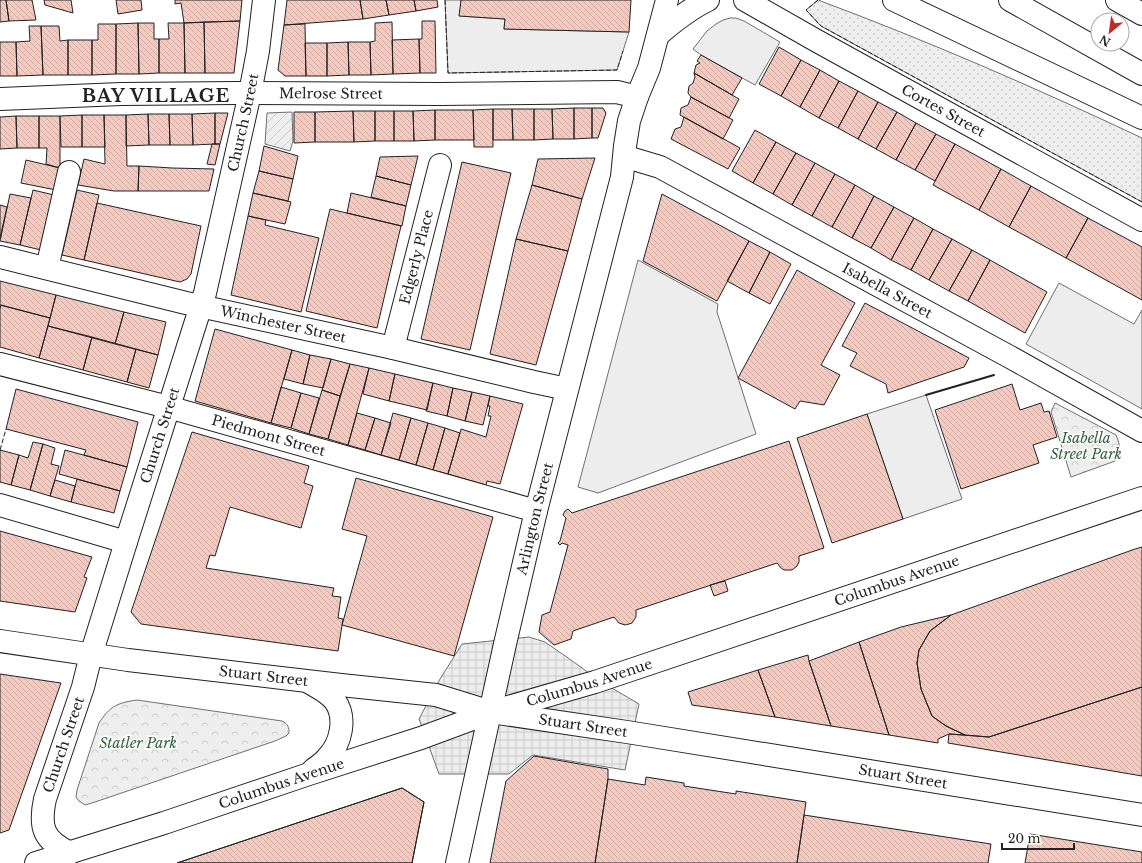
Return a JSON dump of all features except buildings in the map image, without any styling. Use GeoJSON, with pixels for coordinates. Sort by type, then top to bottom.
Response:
{"type":"FeatureCollection","features":[{"type":"Feature","properties":{"kind":"main road","name":"Church Street"},"geometry":{"type":"LineString","coordinates":[[70,853],[52,842],[42,824],[42,812],[45,799],[83,687],[91,655],[201,306],[250,93],[258,51],[264,0]]}},
{"type":"Feature","properties":{"kind":"main road","name":"Arlington Street"},"geometry":{"type":"LineString","coordinates":[[626,167],[625,146],[629,122],[649,68],[667,0]]}},
{"type":"Feature","properties":{"kind":"main road"},"geometry":{"type":"LineString","coordinates":[[658,35],[684,14],[708,0]]}},
{"type":"Feature","properties":{"kind":"main road","name":"Cortes Street"},"geometry":{"type":"LineString","coordinates":[[744,0],[1142,220]]}},
{"type":"Feature","properties":{"kind":"main road"},"geometry":{"type":"LineString","coordinates":[[894,0],[1142,118]]}},
{"type":"Feature","properties":{"kind":"main road"},"geometry":{"type":"LineString","coordinates":[[1010,0],[1142,74]]}},
{"type":"Feature","properties":{"kind":"main road"},"geometry":{"type":"LineString","coordinates":[[1117,0],[1142,14]]}},
{"type":"Feature","properties":{"kind":"main road","name":"Arlington Street"},"geometry":{"type":"LineString","coordinates":[[457,863],[536,511],[626,167],[644,125],[648,95],[649,68]]}},
{"type":"Feature","properties":{"kind":"main road","name":"Melrose Street"},"geometry":{"type":"LineString","coordinates":[[0,99],[121,94],[250,93],[440,94],[617,92],[637,97]]}},
{"type":"Feature","properties":{"kind":"main road","name":"Edgerly Place"},"geometry":{"type":"LineString","coordinates":[[394,348],[440,165]]}},
{"type":"Feature","properties":{"kind":"main road","name":"Isabella Street"},"geometry":{"type":"LineString","coordinates":[[626,167],[660,167],[1142,430]]}},
{"type":"Feature","properties":{"kind":"main road"},"geometry":{"type":"LineString","coordinates":[[47,268],[69,172]]}},
{"type":"Feature","properties":{"kind":"main road","name":"Winchester Street"},"geometry":{"type":"LineString","coordinates":[[0,257],[201,306],[394,348],[567,389]]}},
{"type":"Feature","properties":{"kind":"main road","name":"Piedmont Street"},"geometry":{"type":"LineString","coordinates":[[1,369],[168,407],[536,511]]}},
{"type":"Feature","properties":{"kind":"main road","name":"Columbus Avenue"},"geometry":{"type":"LineString","coordinates":[[36,863],[164,823],[425,736],[491,712],[595,682],[1142,498]]}},
{"type":"Feature","properties":{"kind":"main road"},"geometry":{"type":"LineString","coordinates":[[0,505],[126,542]]}},
{"type":"Feature","properties":{"kind":"main road","name":"Stuart Street"},"geometry":{"type":"LineString","coordinates":[[0,641],[91,655],[436,695],[491,712],[627,732],[1142,815]]}},
{"type":"Feature","properties":{"kind":"main road"},"geometry":{"type":"LineString","coordinates":[[305,681],[323,690],[334,701],[340,710],[342,722],[340,736],[335,747],[328,758],[309,774]]}},
{"type":"Feature","properties":{"kind":"green space"},"geometry":{"type":"Polygon","coordinates":[[[818,0],[982,66],[1142,138],[1142,202],[821,26],[806,10],[818,0]]]}},
{"type":"Feature","properties":{"kind":"green space"},"geometry":{"type":"Polygon","coordinates":[[[292,112],[293,141],[290,151],[265,144],[267,113],[292,112]]]}},
{"type":"Feature","properties":{"kind":"green space","name":"Isabella Street Park"},"geometry":{"type":"Polygon","coordinates":[[[1055,403],[1116,435],[1119,442],[1119,448],[1115,461],[1071,477],[1051,412],[1055,403]]]}},
{"type":"Feature","properties":{"kind":"green space","name":"Statler Park"},"geometry":{"type":"Polygon","coordinates":[[[137,700],[282,721],[288,726],[289,733],[275,741],[85,805],[76,797],[77,790],[99,723],[115,706],[124,702],[137,700]]]}},
{"type":"Feature","properties":{"kind":"shaded area"},"geometry":{"type":"Polygon","coordinates":[[[445,0],[461,0],[460,16],[505,19],[504,29],[629,32],[617,70],[448,73],[445,0]]]}},
{"type":"Feature","properties":{"kind":"shaded area"},"geometry":{"type":"Polygon","coordinates":[[[736,18],[744,21],[780,42],[755,85],[693,49],[707,31],[723,20],[736,18]]]}},
{"type":"Feature","properties":{"kind":"shaded area"},"geometry":{"type":"Polygon","coordinates":[[[638,260],[718,304],[717,312],[756,434],[598,493],[578,487],[638,260]]]}},
{"type":"Feature","properties":{"kind":"shaded area"},"geometry":{"type":"Polygon","coordinates":[[[1059,283],[1134,324],[1142,310],[1142,409],[1026,344],[1059,283]]]}},
{"type":"Feature","properties":{"kind":"shaded area"},"geometry":{"type":"Polygon","coordinates":[[[926,395],[962,499],[903,519],[867,414],[926,395]]]}},
{"type":"Feature","properties":{"kind":"shaded area"},"geometry":{"type":"Polygon","coordinates":[[[529,637],[545,642],[600,681],[639,704],[625,770],[533,755],[509,774],[439,774],[419,719],[440,679],[462,644],[529,637]]]}},
{"type":"Feature","properties":{"kind":"fence"},"geometry":{"type":"LineString","coordinates":[[445,0],[448,73],[617,70],[623,51]]}},
{"type":"Feature","properties":{"kind":"fence"},"geometry":{"type":"LineString","coordinates":[[818,0],[806,10],[821,26],[1142,202]]}},
{"type":"Feature","properties":{"kind":"fence"},"geometry":{"type":"LineString","coordinates":[[0,450],[6,429]]}},
{"type":"Feature","properties":{"kind":"wall"},"geometry":{"type":"LineString","coordinates":[[926,395],[994,375]]}},
{"type":"Feature","properties":{"kind":"district","name":"BAY VILLAGE"},"geometry":{"type":"Point","coordinates":[156,96]}}]}
